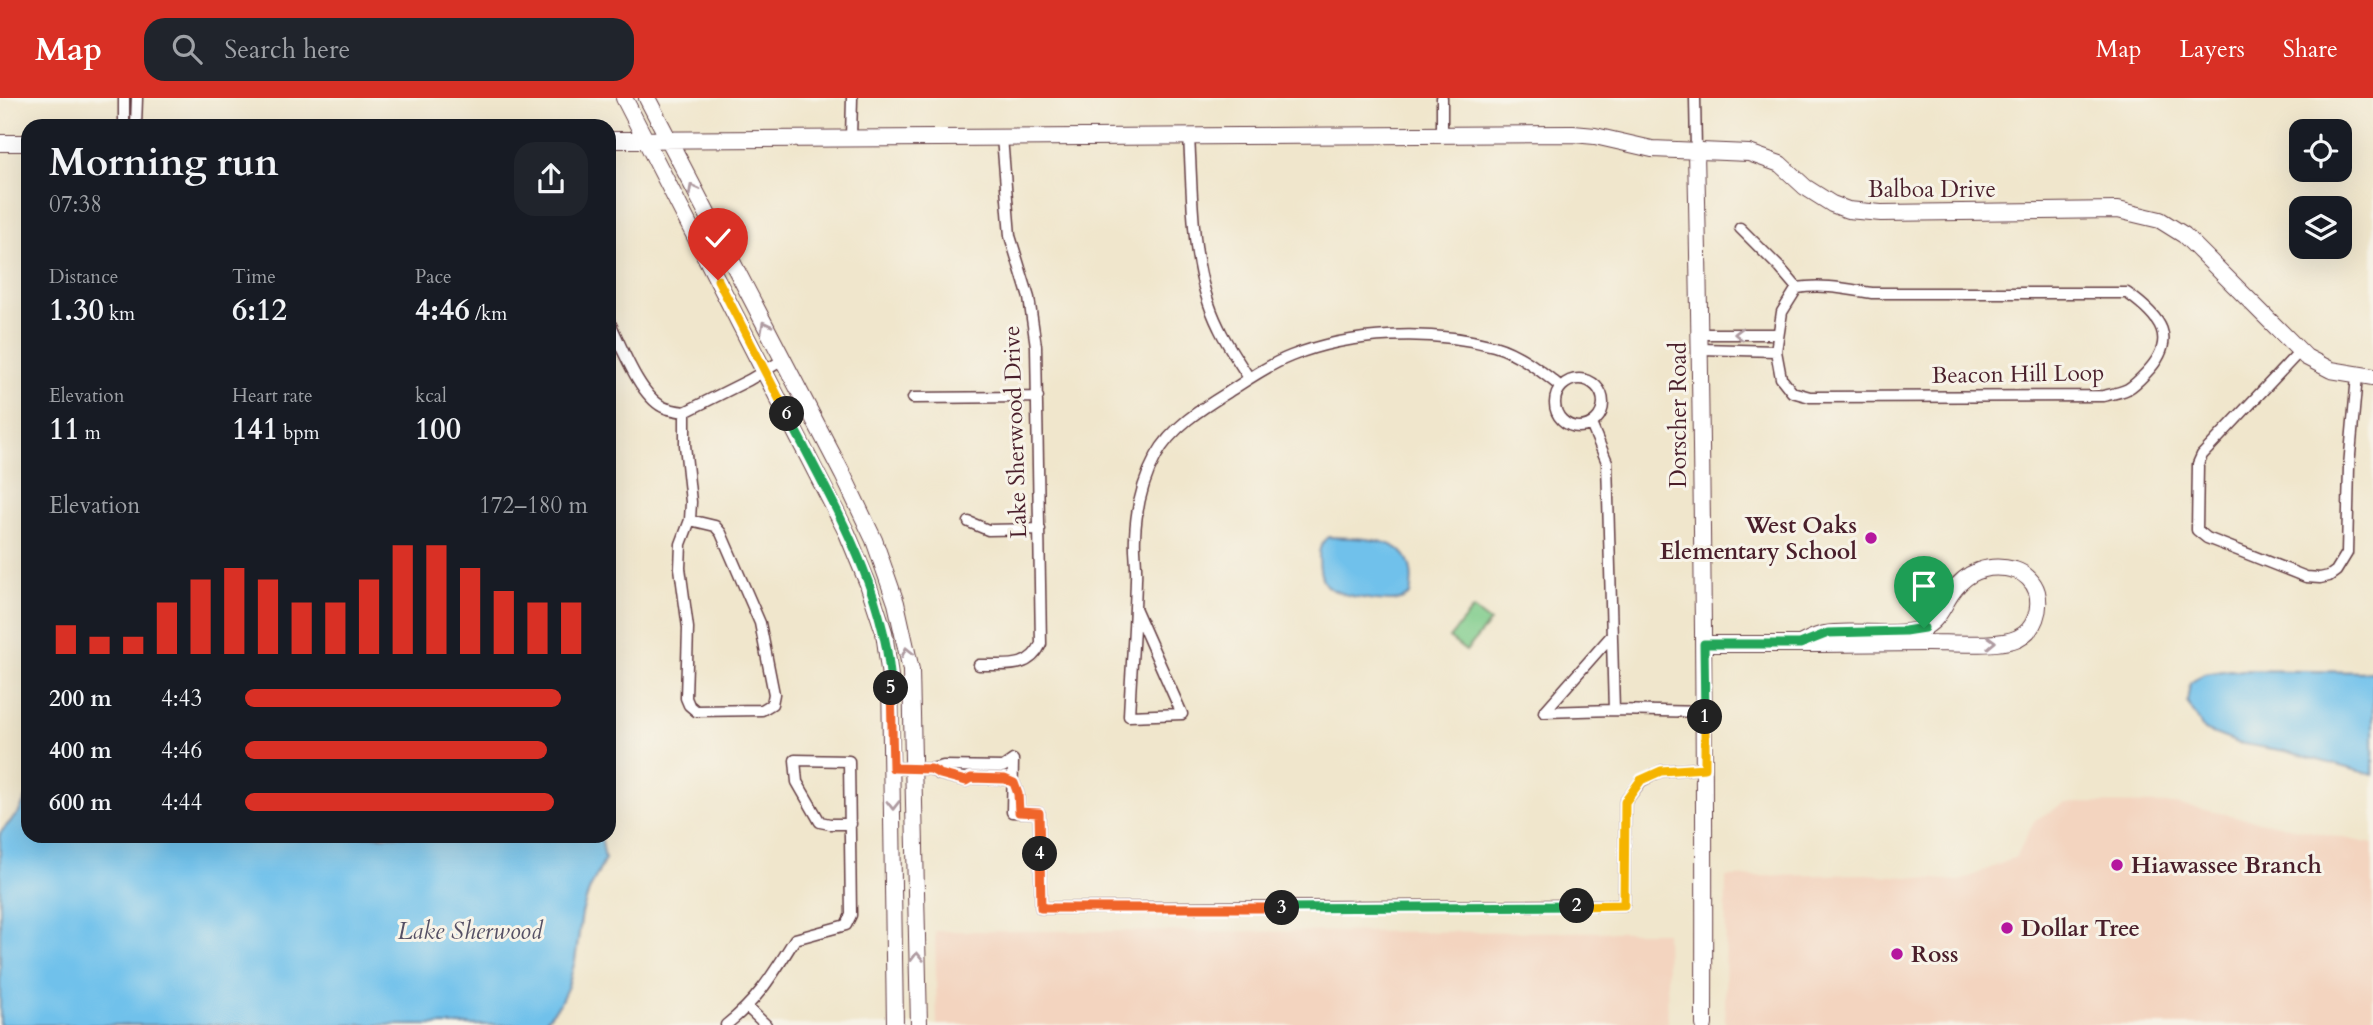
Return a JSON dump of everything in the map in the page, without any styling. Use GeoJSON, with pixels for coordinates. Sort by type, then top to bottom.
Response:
{"type":"FeatureCollection","features":[{"type":"Feature","properties":{"kind":"street"},"geometry":{"type":"LineString","coordinates":[[124,98],[124,119]]}},
{"type":"Feature","properties":{"kind":"street"},"geometry":{"type":"LineString","coordinates":[[136,119],[137,98]]}},
{"type":"Feature","properties":{"kind":"street"},"geometry":{"type":"LineString","coordinates":[[624,98],[847,533],[884,632],[890,677],[893,768],[895,1025]]}},
{"type":"Feature","properties":{"kind":"street"},"geometry":{"type":"LineString","coordinates":[[647,98],[843,475],[874,540],[897,603],[911,670],[919,1025]]}},
{"type":"Feature","properties":{"kind":"street"},"geometry":{"type":"LineString","coordinates":[[851,138],[852,98]]}},
{"type":"Feature","properties":{"kind":"street"},"geometry":{"type":"LineString","coordinates":[[1442,98],[1442,136]]}},
{"type":"Feature","properties":{"kind":"street","name":"Dorscher Road"},"geometry":{"type":"LineString","coordinates":[[1695,98],[1705,712],[1704,1025]]}},
{"type":"Feature","properties":{"kind":"street","name":"Balboa Drive"},"geometry":{"type":"LineString","coordinates":[[616,140],[1573,135],[1595,136],[1652,149],[1732,150],[1767,158],[1780,164],[1819,197],[1856,211],[2118,210],[2147,215],[2184,235],[2300,351],[2331,370],[2365,377]]}},
{"type":"Feature","properties":{"kind":"street","name":"Lake Sherwood Drive"},"geometry":{"type":"LineString","coordinates":[[979,665],[1025,664],[1036,655],[1041,644],[1036,346],[1029,298],[1010,236],[1002,137]]}},
{"type":"Feature","properties":{"kind":"street"},"geometry":{"type":"LineString","coordinates":[[1189,137],[1195,235],[1205,290],[1218,327],[1249,378]]}},
{"type":"Feature","properties":{"kind":"street"},"geometry":{"type":"LineString","coordinates":[[0,143],[21,143]]}},
{"type":"Feature","properties":{"kind":"street"},"geometry":{"type":"LineString","coordinates":[[1740,228],[1797,288]]}},
{"type":"Feature","properties":{"kind":"street","name":"Beacon Hill Loop"},"geometry":{"type":"LineString","coordinates":[[1812,286],[1871,293],[2127,293],[2143,304],[2160,326],[2164,346],[2159,359],[2128,391],[2103,396],[1810,397],[1792,392],[1781,378],[1776,351],[1777,334],[1782,312],[1797,288],[1812,286]]}},
{"type":"Feature","properties":{"kind":"street"},"geometry":{"type":"LineString","coordinates":[[616,334],[647,394],[661,406],[673,411],[685,412],[783,360]]}},
{"type":"Feature","properties":{"kind":"street"},"geometry":{"type":"LineString","coordinates":[[1701,342],[1777,334]]}},
{"type":"Feature","properties":{"kind":"street"},"geometry":{"type":"LineString","coordinates":[[1135,608],[1182,714],[1129,716],[1137,525],[1141,492],[1156,456],[1169,438],[1205,407],[1289,356],[1334,341],[1434,336],[1495,346],[1526,361],[1561,387]]}},
{"type":"Feature","properties":{"kind":"street"},"geometry":{"type":"LineString","coordinates":[[1701,342],[1776,351]]}},
{"type":"Feature","properties":{"kind":"street"},"geometry":{"type":"LineString","coordinates":[[2300,351],[2202,454],[2198,464],[2197,530],[2207,538],[2306,577],[2320,578],[2336,571],[2347,553],[2349,466],[2365,377]]}},
{"type":"Feature","properties":{"kind":"street"},"geometry":{"type":"LineString","coordinates":[[1574,379],[1582,379],[1597,386],[1604,404],[1598,419],[1582,427],[1574,426],[1560,417],[1555,403],[1561,387],[1574,379]]}},
{"type":"Feature","properties":{"kind":"street"},"geometry":{"type":"LineString","coordinates":[[913,398],[1038,397]]}},
{"type":"Feature","properties":{"kind":"street"},"geometry":{"type":"LineString","coordinates":[[685,412],[690,520],[681,544],[680,568],[688,628],[686,698],[696,711],[762,710],[772,704],[774,694],[760,623],[721,533],[715,526],[690,520]]}},
{"type":"Feature","properties":{"kind":"street"},"geometry":{"type":"LineString","coordinates":[[1591,424],[1607,462],[1614,710]]}},
{"type":"Feature","properties":{"kind":"street"},"geometry":{"type":"LineString","coordinates":[[969,522],[988,530],[1041,529]]}},
{"type":"Feature","properties":{"kind":"street"},"geometry":{"type":"LineString","coordinates":[[1704,644],[1800,644],[2010,641],[2022,636],[2032,625],[2037,611],[2037,593],[2030,580],[2017,571],[1991,567],[1979,569],[1959,583],[1934,621],[1924,628],[1828,633],[1800,644]]}},
{"type":"Feature","properties":{"kind":"street"},"geometry":{"type":"LineString","coordinates":[[1612,635],[1544,712],[1705,712]]}},
{"type":"Feature","properties":{"kind":"street"},"geometry":{"type":"LineString","coordinates":[[726,1025],[748,1008],[766,986],[795,939],[846,925],[851,915],[851,824],[849,761],[795,760],[797,782],[820,822],[851,824]]}},
{"type":"Feature","properties":{"kind":"street"},"geometry":{"type":"LineString","coordinates":[[893,768],[1003,767],[1013,760],[1014,783],[1018,794],[1016,812],[1039,813],[1041,908],[1624,905],[1625,802],[1641,780],[1661,771],[1705,768]]}},
{"type":"Feature","properties":{"kind":"street"},"geometry":{"type":"LineString","coordinates":[[931,769],[966,781],[971,778],[1005,779],[1014,783]]}},
{"type":"Feature","properties":{"kind":"street"},"geometry":{"type":"LineString","coordinates":[[748,1008],[766,1025]]}},
{"type":"Feature","properties":{"kind":"shaded area"},"geometry":{"type":"Polygon","coordinates":[[[2064,803],[2175,804],[2373,844],[2373,1025],[1725,1025],[1726,877],[1867,874],[1960,881],[2016,857],[2035,820],[2064,803]]]}},
{"type":"Feature","properties":{"kind":"shaded area"},"geometry":{"type":"Polygon","coordinates":[[[935,931],[1666,932],[1668,1025],[937,1025],[935,931]]]}},
{"type":"Feature","properties":{"kind":"green space"},"geometry":{"type":"Polygon","coordinates":[[[1473,609],[1490,622],[1466,651],[1449,638],[1473,609]]]}},
{"type":"Feature","properties":{"kind":"water"},"geometry":{"type":"Polygon","coordinates":[[[1328,537],[1376,540],[1400,551],[1408,561],[1412,575],[1410,595],[1393,601],[1360,598],[1330,588],[1322,578],[1319,560],[1319,550],[1328,537]]]}},
{"type":"Feature","properties":{"kind":"water"},"geometry":{"type":"Polygon","coordinates":[[[2230,670],[2373,672],[2373,775],[2285,751],[2238,743],[2204,730],[2187,702],[2190,683],[2204,674],[2230,670]]]}},
{"type":"Feature","properties":{"kind":"water","name":"Lake Sherwood"},"geometry":{"type":"Polygon","coordinates":[[[21,808],[21,843],[602,843],[605,859],[589,891],[582,913],[575,961],[568,986],[559,1005],[542,1025],[0,1025],[0,833],[21,808]]]}},
{"type":"Feature","properties":{"kind":"place","name":"West Oaks Elementary School"},"geometry":{"type":"Point","coordinates":[1871,538]}},
{"type":"Feature","properties":{"kind":"place","name":"Hiawassee Branch"},"geometry":{"type":"Point","coordinates":[2117,865]}},
{"type":"Feature","properties":{"kind":"place","name":"Dollar Tree"},"geometry":{"type":"Point","coordinates":[2007,928]}},
{"type":"Feature","properties":{"kind":"place","name":"Ross"},"geometry":{"type":"Point","coordinates":[1897,954]}},
{"type":"Feature","properties":{"kind":"route"},"geometry":{"type":"LineString","coordinates":[[718,280],[821,480],[868,584],[884,632],[890,677],[893,768],[931,769],[966,781],[971,778],[1005,779],[1014,783],[1019,812],[1039,813],[1041,908],[1624,905],[1625,802],[1641,780],[1661,771],[1705,768],[1704,644],[1800,644],[1828,633],[1917,631],[1924,628]]}}]}
